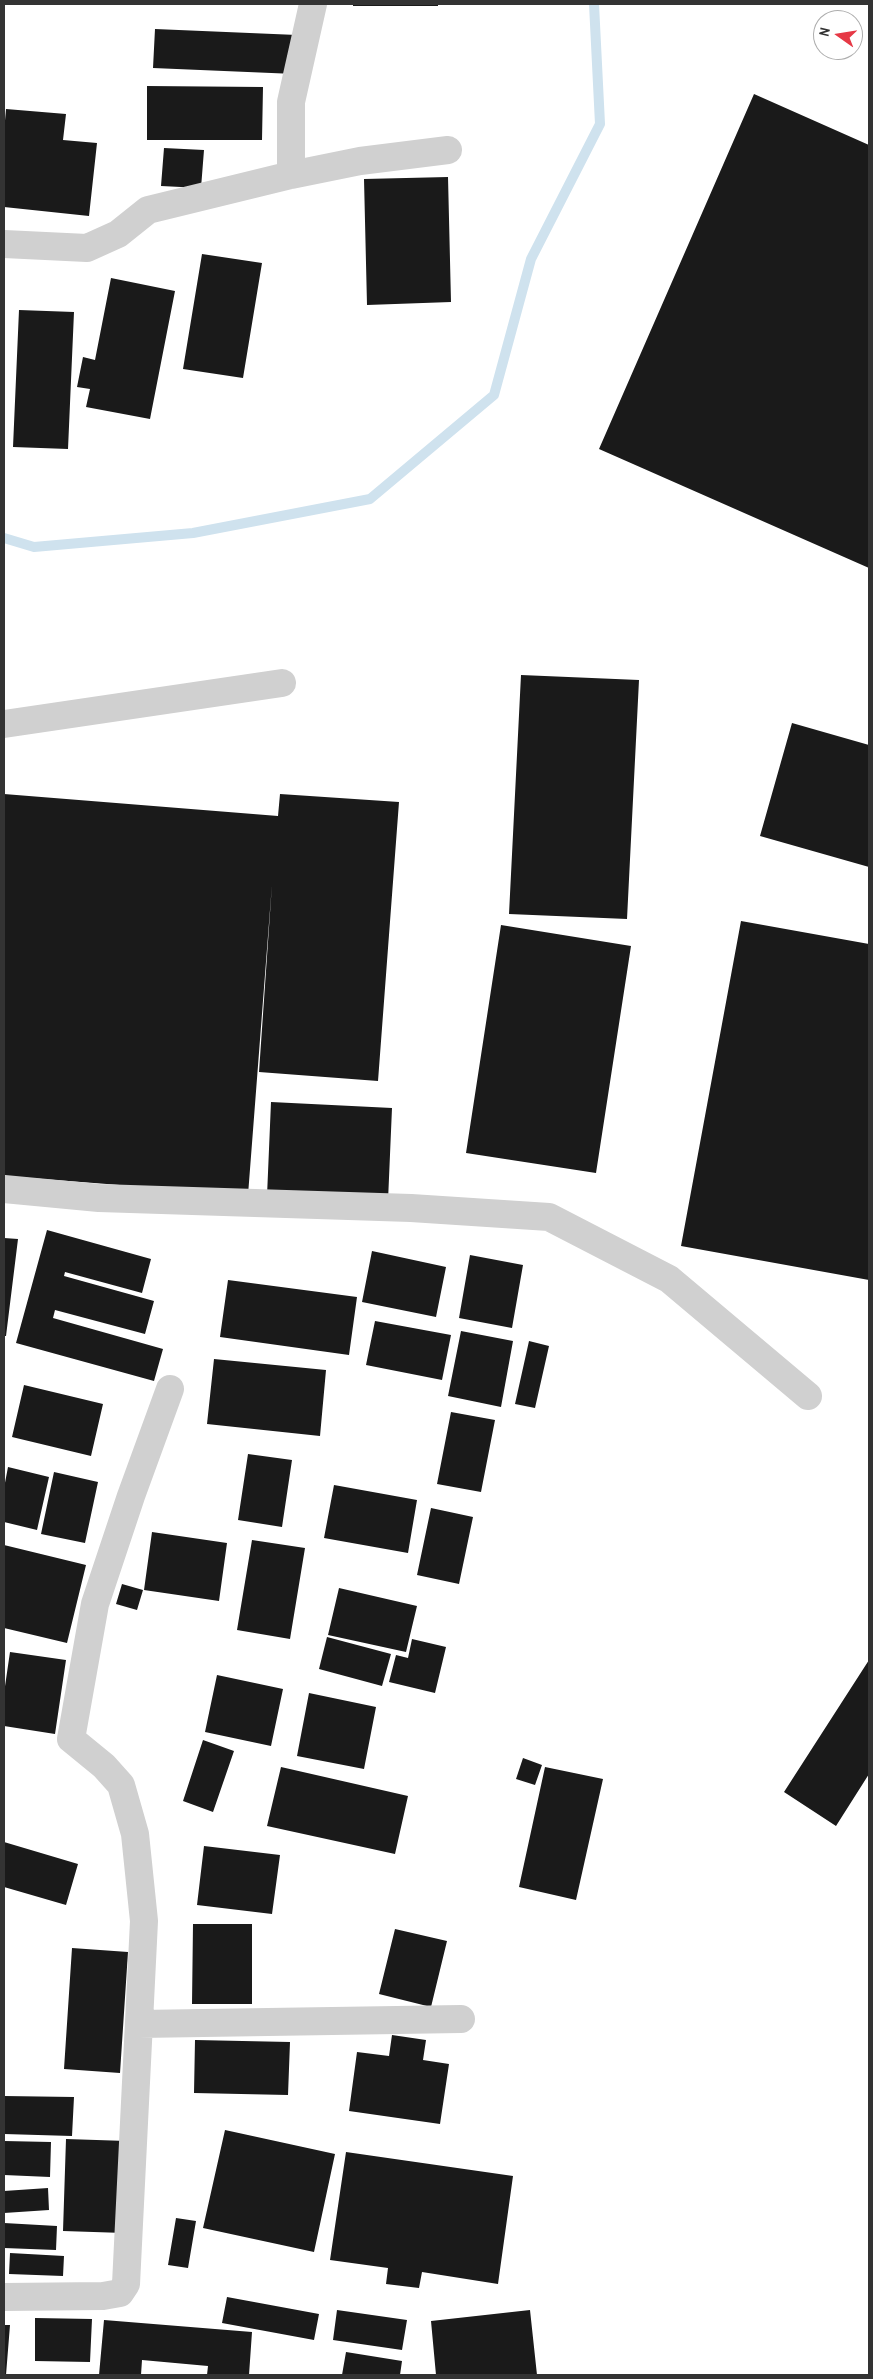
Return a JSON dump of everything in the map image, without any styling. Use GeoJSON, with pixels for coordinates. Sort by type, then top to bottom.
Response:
{"type":"FeatureCollection","features":[{"type":"Feature","properties":{"kind":"street"},"geometry":{"type":"LineString","coordinates":[[291,175],[291,102],[313,4]]}},
{"type":"Feature","properties":{"kind":"street"},"geometry":{"type":"LineString","coordinates":[[4,244],[87,248],[118,234],[148,210],[291,175],[360,161],[448,150]]}},
{"type":"Feature","properties":{"kind":"street"},"geometry":{"type":"LineString","coordinates":[[4,724],[282,683]]}},
{"type":"Feature","properties":{"kind":"street"},"geometry":{"type":"LineString","coordinates":[[4,1189],[99,1198],[411,1208],[549,1217],[669,1278],[808,1396]]}},
{"type":"Feature","properties":{"kind":"street"},"geometry":{"type":"LineString","coordinates":[[4,2297],[103,2296],[120,2293],[126,2284],[144,1921],[135,1834],[121,1785],[104,1766],[71,1739],[95,1604],[131,1496],[170,1389]]}},
{"type":"Feature","properties":{"kind":"street"},"geometry":{"type":"LineString","coordinates":[[139,2024],[462,2019]]}},
{"type":"Feature","properties":{"kind":"building"},"geometry":{"type":"Polygon","coordinates":[[[353,4],[438,4],[438,6],[353,6],[353,4]]]}},
{"type":"Feature","properties":{"kind":"building"},"geometry":{"type":"Polygon","coordinates":[[[155,29],[297,35],[295,74],[153,68],[155,29]]]}},
{"type":"Feature","properties":{"kind":"building"},"geometry":{"type":"Polygon","coordinates":[[[147,86],[263,87],[262,140],[147,140],[147,86]]]}},
{"type":"Feature","properties":{"kind":"building"},"geometry":{"type":"Polygon","coordinates":[[[754,94],[869,145],[869,568],[599,449],[754,94]]]}},
{"type":"Feature","properties":{"kind":"building"},"geometry":{"type":"Polygon","coordinates":[[[6,109],[66,114],[63,140],[97,143],[89,216],[4,207],[4,132],[6,109]]]}},
{"type":"Feature","properties":{"kind":"building"},"geometry":{"type":"Polygon","coordinates":[[[164,148],[204,150],[201,188],[161,186],[164,148]]]}},
{"type":"Feature","properties":{"kind":"building"},"geometry":{"type":"Polygon","coordinates":[[[448,177],[451,302],[367,305],[364,179],[448,177]]]}},
{"type":"Feature","properties":{"kind":"building"},"geometry":{"type":"Polygon","coordinates":[[[202,254],[262,263],[243,378],[183,369],[202,254]]]}},
{"type":"Feature","properties":{"kind":"building"},"geometry":{"type":"Polygon","coordinates":[[[111,278],[175,291],[150,419],[86,407],[90,389],[77,387],[83,357],[95,360],[111,278]]]}},
{"type":"Feature","properties":{"kind":"building"},"geometry":{"type":"Polygon","coordinates":[[[19,310],[74,312],[68,449],[13,447],[19,310]]]}},
{"type":"Feature","properties":{"kind":"building"},"geometry":{"type":"Polygon","coordinates":[[[521,675],[639,680],[627,919],[509,914],[521,675]]]}},
{"type":"Feature","properties":{"kind":"building"},"geometry":{"type":"Polygon","coordinates":[[[792,723],[869,745],[869,867],[760,836],[792,723]]]}},
{"type":"Feature","properties":{"kind":"building"},"geometry":{"type":"Polygon","coordinates":[[[4,794],[278,816],[280,794],[399,802],[378,1081],[259,1072],[272,884],[248,1195],[4,1176],[4,794]]]}},
{"type":"Feature","properties":{"kind":"building"},"geometry":{"type":"Polygon","coordinates":[[[741,921],[869,944],[869,1280],[681,1246],[741,921]]]}},
{"type":"Feature","properties":{"kind":"building"},"geometry":{"type":"Polygon","coordinates":[[[501,925],[631,946],[596,1173],[466,1153],[501,925]]]}},
{"type":"Feature","properties":{"kind":"building"},"geometry":{"type":"Polygon","coordinates":[[[271,1102],[392,1108],[388,1201],[267,1196],[271,1102]]]}},
{"type":"Feature","properties":{"kind":"building"},"geometry":{"type":"Polygon","coordinates":[[[47,1230],[151,1259],[142,1293],[65,1272],[64,1276],[154,1301],[145,1334],[55,1310],[53,1318],[163,1349],[154,1381],[16,1343],[47,1230]]]}},
{"type":"Feature","properties":{"kind":"building"},"geometry":{"type":"Polygon","coordinates":[[[4,1238],[18,1239],[6,1336],[4,1336],[4,1238]]]}},
{"type":"Feature","properties":{"kind":"building"},"geometry":{"type":"Polygon","coordinates":[[[372,1251],[446,1267],[436,1317],[362,1302],[372,1251]]]}},
{"type":"Feature","properties":{"kind":"building"},"geometry":{"type":"Polygon","coordinates":[[[470,1255],[523,1265],[512,1328],[459,1318],[470,1255]]]}},
{"type":"Feature","properties":{"kind":"building"},"geometry":{"type":"Polygon","coordinates":[[[228,1280],[357,1297],[349,1355],[220,1337],[228,1280]]]}},
{"type":"Feature","properties":{"kind":"building"},"geometry":{"type":"Polygon","coordinates":[[[375,1321],[451,1335],[442,1380],[366,1365],[375,1321]]]}},
{"type":"Feature","properties":{"kind":"building"},"geometry":{"type":"Polygon","coordinates":[[[461,1331],[513,1341],[501,1407],[448,1396],[461,1331]]]}},
{"type":"Feature","properties":{"kind":"building"},"geometry":{"type":"Polygon","coordinates":[[[529,1341],[549,1346],[535,1408],[515,1404],[529,1341]]]}},
{"type":"Feature","properties":{"kind":"building"},"geometry":{"type":"Polygon","coordinates":[[[214,1359],[326,1370],[320,1436],[207,1424],[214,1359]]]}},
{"type":"Feature","properties":{"kind":"building"},"geometry":{"type":"Polygon","coordinates":[[[24,1385],[103,1404],[91,1456],[12,1437],[24,1385]]]}},
{"type":"Feature","properties":{"kind":"building"},"geometry":{"type":"Polygon","coordinates":[[[451,1412],[495,1420],[481,1492],[437,1484],[451,1412]]]}},
{"type":"Feature","properties":{"kind":"building"},"geometry":{"type":"Polygon","coordinates":[[[248,1454],[292,1460],[282,1527],[238,1520],[248,1454]]]}},
{"type":"Feature","properties":{"kind":"building"},"geometry":{"type":"Polygon","coordinates":[[[8,1467],[49,1477],[37,1530],[4,1522],[4,1488],[8,1467]]]}},
{"type":"Feature","properties":{"kind":"building"},"geometry":{"type":"Polygon","coordinates":[[[54,1472],[98,1482],[85,1543],[41,1534],[54,1472]]]}},
{"type":"Feature","properties":{"kind":"building"},"geometry":{"type":"Polygon","coordinates":[[[334,1485],[417,1500],[408,1553],[324,1538],[334,1485]]]}},
{"type":"Feature","properties":{"kind":"building"},"geometry":{"type":"Polygon","coordinates":[[[431,1508],[473,1517],[459,1584],[417,1575],[431,1508]]]}},
{"type":"Feature","properties":{"kind":"building"},"geometry":{"type":"Polygon","coordinates":[[[152,1532],[227,1543],[219,1601],[144,1590],[152,1532]]]}},
{"type":"Feature","properties":{"kind":"building"},"geometry":{"type":"Polygon","coordinates":[[[252,1540],[305,1548],[290,1639],[237,1630],[252,1540]]]}},
{"type":"Feature","properties":{"kind":"building"},"geometry":{"type":"Polygon","coordinates":[[[4,1545],[86,1565],[67,1643],[4,1628],[4,1545]]]}},
{"type":"Feature","properties":{"kind":"building"},"geometry":{"type":"Polygon","coordinates":[[[122,1584],[143,1590],[137,1610],[116,1604],[122,1584]]]}},
{"type":"Feature","properties":{"kind":"building"},"geometry":{"type":"Polygon","coordinates":[[[339,1588],[417,1606],[406,1652],[328,1635],[339,1588]]]}},
{"type":"Feature","properties":{"kind":"building"},"geometry":{"type":"Polygon","coordinates":[[[327,1637],[391,1654],[382,1686],[319,1669],[327,1637]]]}},
{"type":"Feature","properties":{"kind":"building"},"geometry":{"type":"Polygon","coordinates":[[[412,1639],[446,1647],[435,1693],[389,1682],[396,1655],[408,1658],[412,1639]]]}},
{"type":"Feature","properties":{"kind":"building"},"geometry":{"type":"Polygon","coordinates":[[[10,1652],[66,1660],[55,1734],[4,1726],[4,1693],[10,1652]]]}},
{"type":"Feature","properties":{"kind":"building"},"geometry":{"type":"Polygon","coordinates":[[[869,1660],[869,1774],[836,1826],[784,1792],[869,1660]]]}},
{"type":"Feature","properties":{"kind":"building"},"geometry":{"type":"Polygon","coordinates":[[[217,1675],[283,1689],[271,1746],[205,1732],[217,1675]]]}},
{"type":"Feature","properties":{"kind":"building"},"geometry":{"type":"Polygon","coordinates":[[[309,1693],[376,1707],[364,1769],[297,1756],[309,1693]]]}},
{"type":"Feature","properties":{"kind":"building"},"geometry":{"type":"Polygon","coordinates":[[[203,1740],[234,1751],[213,1812],[183,1801],[203,1740]]]}},
{"type":"Feature","properties":{"kind":"building"},"geometry":{"type":"Polygon","coordinates":[[[523,1758],[542,1765],[535,1785],[516,1779],[523,1758]]]}},
{"type":"Feature","properties":{"kind":"building"},"geometry":{"type":"Polygon","coordinates":[[[281,1767],[408,1796],[395,1854],[267,1826],[281,1767]]]}},
{"type":"Feature","properties":{"kind":"building"},"geometry":{"type":"Polygon","coordinates":[[[545,1767],[603,1779],[576,1900],[519,1887],[545,1767]]]}},
{"type":"Feature","properties":{"kind":"building"},"geometry":{"type":"Polygon","coordinates":[[[4,1842],[78,1864],[66,1905],[4,1887],[4,1842]]]}},
{"type":"Feature","properties":{"kind":"building"},"geometry":{"type":"Polygon","coordinates":[[[204,1846],[280,1855],[272,1914],[197,1905],[204,1846]]]}},
{"type":"Feature","properties":{"kind":"building"},"geometry":{"type":"Polygon","coordinates":[[[193,1924],[252,1924],[252,2004],[192,2004],[193,1924]]]}},
{"type":"Feature","properties":{"kind":"building"},"geometry":{"type":"Polygon","coordinates":[[[395,1929],[447,1941],[431,2007],[379,1994],[395,1929]]]}},
{"type":"Feature","properties":{"kind":"building"},"geometry":{"type":"Polygon","coordinates":[[[72,1948],[128,1952],[120,2073],[64,2069],[72,1948]]]}},
{"type":"Feature","properties":{"kind":"building"},"geometry":{"type":"Polygon","coordinates":[[[392,2035],[426,2040],[423,2060],[449,2064],[440,2124],[349,2111],[357,2052],[389,2056],[392,2035]]]}},
{"type":"Feature","properties":{"kind":"building"},"geometry":{"type":"Polygon","coordinates":[[[195,2040],[290,2042],[288,2095],[194,2093],[195,2040]]]}},
{"type":"Feature","properties":{"kind":"building"},"geometry":{"type":"Polygon","coordinates":[[[4,2096],[74,2097],[72,2136],[4,2134],[4,2096]]]}},
{"type":"Feature","properties":{"kind":"building"},"geometry":{"type":"Polygon","coordinates":[[[225,2130],[335,2154],[314,2252],[203,2228],[225,2130]]]}},
{"type":"Feature","properties":{"kind":"building"},"geometry":{"type":"Polygon","coordinates":[[[66,2139],[127,2141],[124,2233],[63,2231],[66,2139]]]}},
{"type":"Feature","properties":{"kind":"building"},"geometry":{"type":"Polygon","coordinates":[[[4,2141],[51,2142],[50,2177],[4,2175],[4,2141]]]}},
{"type":"Feature","properties":{"kind":"building"},"geometry":{"type":"Polygon","coordinates":[[[346,2152],[513,2176],[498,2284],[422,2272],[419,2288],[386,2284],[388,2268],[330,2260],[346,2152]]]}},
{"type":"Feature","properties":{"kind":"building"},"geometry":{"type":"Polygon","coordinates":[[[48,2188],[49,2210],[4,2213],[4,2191],[48,2188]]]}},
{"type":"Feature","properties":{"kind":"building"},"geometry":{"type":"Polygon","coordinates":[[[176,2218],[196,2221],[188,2268],[168,2265],[176,2218]]]}},
{"type":"Feature","properties":{"kind":"building"},"geometry":{"type":"Polygon","coordinates":[[[4,2223],[57,2226],[56,2250],[4,2248],[4,2223]]]}},
{"type":"Feature","properties":{"kind":"building"},"geometry":{"type":"Polygon","coordinates":[[[10,2253],[64,2256],[63,2276],[9,2274],[10,2253]]]}},
{"type":"Feature","properties":{"kind":"building"},"geometry":{"type":"Polygon","coordinates":[[[227,2297],[319,2314],[314,2340],[222,2323],[227,2297]]]}},
{"type":"Feature","properties":{"kind":"building"},"geometry":{"type":"Polygon","coordinates":[[[337,2310],[407,2320],[402,2350],[333,2340],[337,2310]]]}},
{"type":"Feature","properties":{"kind":"building"},"geometry":{"type":"Polygon","coordinates":[[[530,2310],[537,2375],[436,2375],[431,2321],[530,2310]]]}},
{"type":"Feature","properties":{"kind":"building"},"geometry":{"type":"Polygon","coordinates":[[[35,2318],[92,2319],[90,2362],[35,2361],[35,2318]]]}},
{"type":"Feature","properties":{"kind":"building"},"geometry":{"type":"Polygon","coordinates":[[[104,2320],[252,2332],[249,2375],[207,2375],[208,2366],[142,2360],[141,2375],[99,2375],[104,2320]]]}},
{"type":"Feature","properties":{"kind":"building"},"geometry":{"type":"Polygon","coordinates":[[[4,2325],[10,2325],[6,2375],[4,2375],[4,2325]]]}},
{"type":"Feature","properties":{"kind":"building"},"geometry":{"type":"Polygon","coordinates":[[[346,2352],[402,2361],[400,2375],[342,2375],[346,2352]]]}},
{"type":"Feature","properties":{"kind":"waterway"},"geometry":{"type":"LineString","coordinates":[[4,538],[34,547],[193,533],[370,499],[494,395],[531,259],[600,124],[594,4]]}}]}
